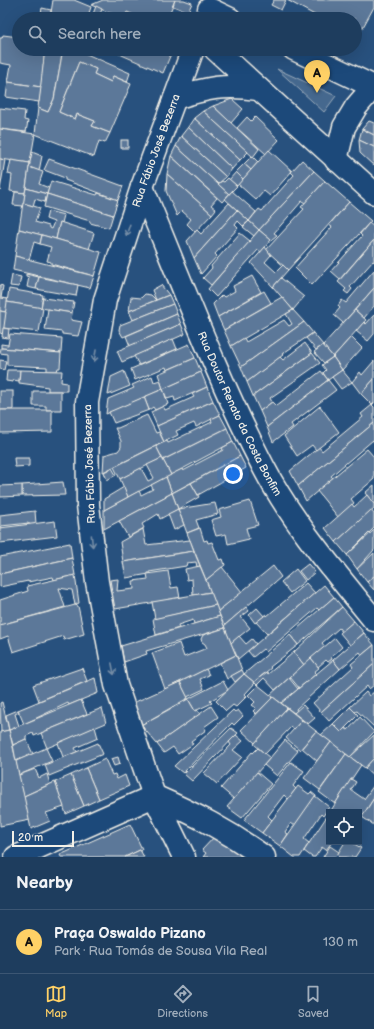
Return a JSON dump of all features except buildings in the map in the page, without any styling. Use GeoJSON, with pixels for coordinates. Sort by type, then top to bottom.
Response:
{"type":"FeatureCollection","features":[{"type":"Feature","properties":{"kind":"street","name":"Rua Fábio José Bezerra"},"geometry":{"type":"LineString","coordinates":[[184,857],[154,796],[116,685],[97,582],[88,505],[87,402],[105,300],[142,187],[190,56]]}},
{"type":"Feature","properties":{"kind":"street"},"geometry":{"type":"LineString","coordinates":[[223,56],[374,193]]}},
{"type":"Feature","properties":{"kind":"street"},"geometry":{"type":"LineString","coordinates":[[309,56],[374,87],[356,107],[344,127],[336,160]]}},
{"type":"Feature","properties":{"kind":"street"},"geometry":{"type":"LineString","coordinates":[[175,98],[207,88],[234,85],[258,89]]}},
{"type":"Feature","properties":{"kind":"street","name":"Rua Doutor Renato da Costa Bonfim"},"geometry":{"type":"LineString","coordinates":[[142,187],[223,382],[264,469],[298,523],[374,620]]}},
{"type":"Feature","properties":{"kind":"street"},"geometry":{"type":"LineString","coordinates":[[16,857],[154,796],[202,817],[244,842],[264,857]]}},
{"type":"Feature","properties":{"kind":"shaded area"},"geometry":{"type":"Polygon","coordinates":[[[277,69],[336,96],[324,112],[277,69]]]}},
{"type":"Feature","properties":{"kind":"place","name":"Praça Oswaldo Pizano"},"geometry":{"type":"Point","coordinates":[317,93]}}]}
